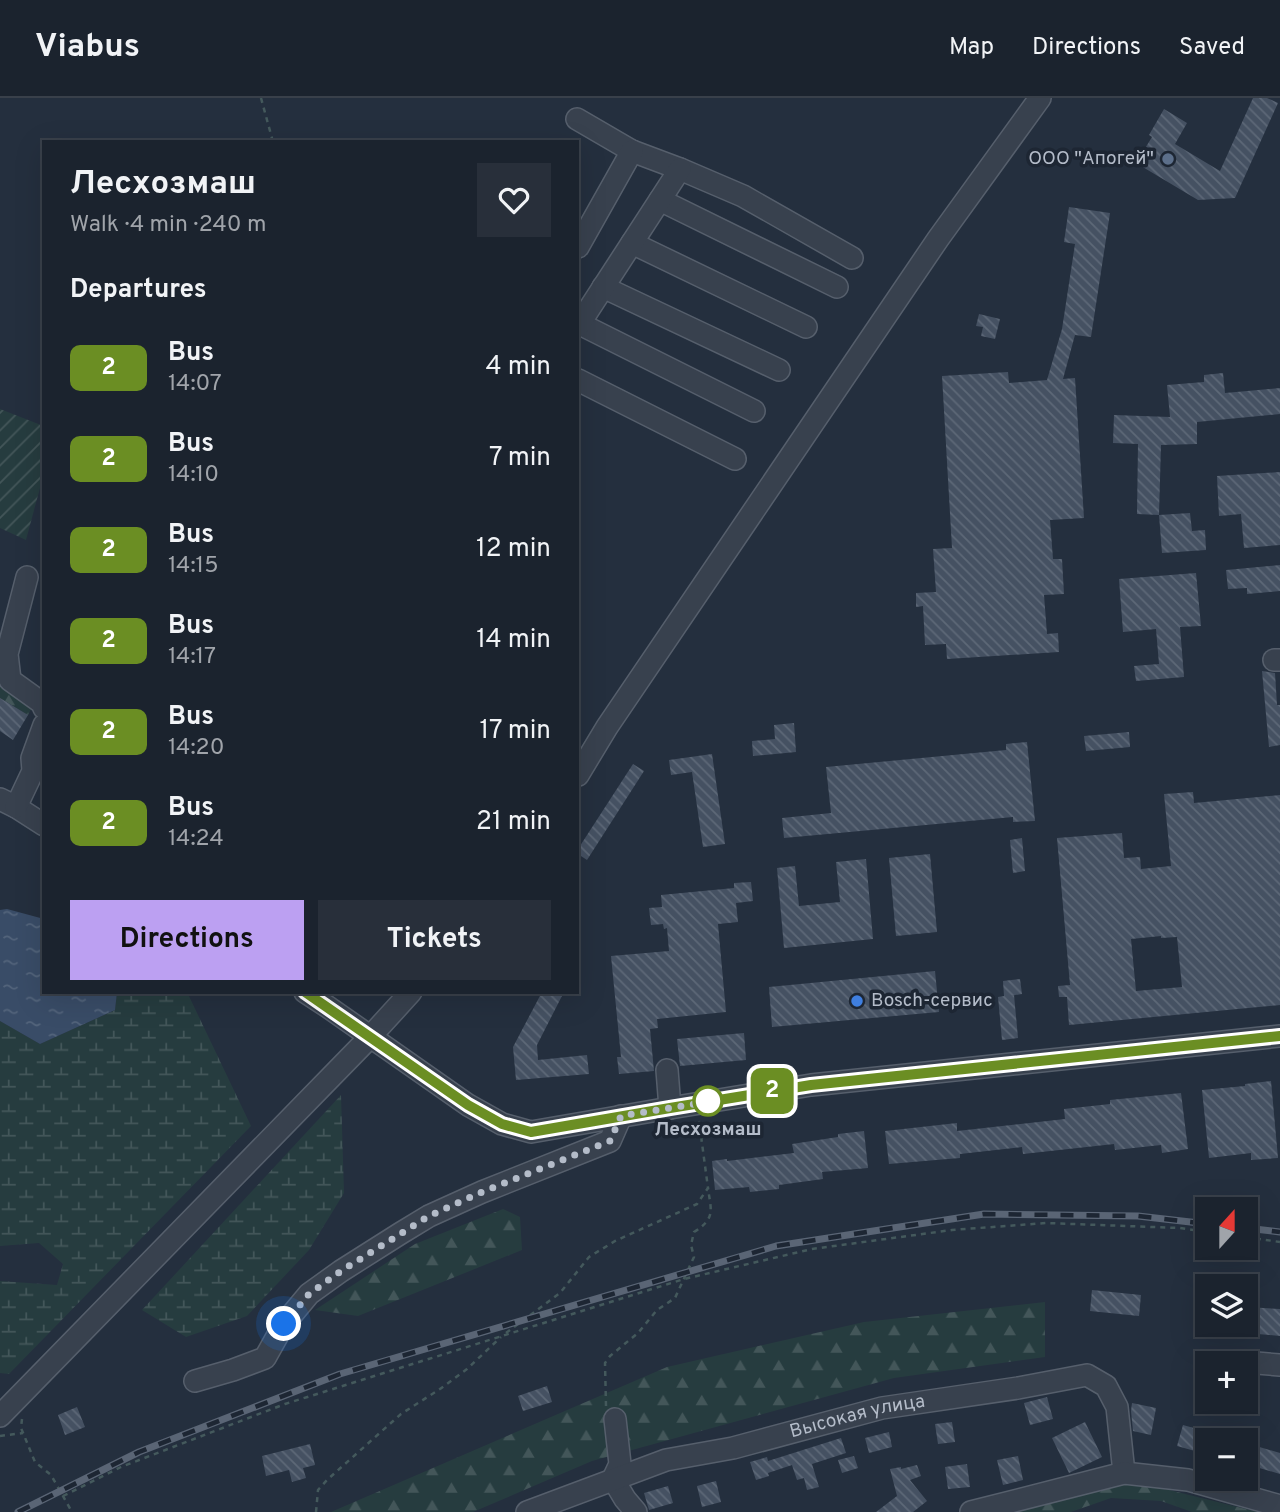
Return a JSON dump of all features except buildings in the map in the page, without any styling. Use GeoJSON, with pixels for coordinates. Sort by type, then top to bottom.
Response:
{"type":"FeatureCollection","features":[{"type":"Feature","properties":{"kind":"street"},"geometry":{"type":"LineString","coordinates":[[579,773],[607,727],[938,239],[1040,98]]}},
{"type":"Feature","properties":{"kind":"street"},"geometry":{"type":"LineString","coordinates":[[576,119],[632,151],[743,196],[852,258]]}},
{"type":"Feature","properties":{"kind":"street"},"geometry":{"type":"LineString","coordinates":[[579,245],[632,151]]}},
{"type":"Feature","properties":{"kind":"street"},"geometry":{"type":"LineString","coordinates":[[579,323],[680,169]]}},
{"type":"Feature","properties":{"kind":"street"},"geometry":{"type":"LineString","coordinates":[[660,200],[837,287]]}},
{"type":"Feature","properties":{"kind":"street"},"geometry":{"type":"LineString","coordinates":[[632,243],[806,327]]}},
{"type":"Feature","properties":{"kind":"street"},"geometry":{"type":"LineString","coordinates":[[603,288],[779,370]]}},
{"type":"Feature","properties":{"kind":"street"},"geometry":{"type":"LineString","coordinates":[[579,324],[754,411]]}},
{"type":"Feature","properties":{"kind":"street"},"geometry":{"type":"LineString","coordinates":[[579,380],[736,459]]}},
{"type":"Feature","properties":{"kind":"street"},"geometry":{"type":"LineString","coordinates":[[27,577],[7,654],[10,680],[42,703]]}},
{"type":"Feature","properties":{"kind":"street"},"geometry":{"type":"LineString","coordinates":[[42,730],[32,758],[38,774],[8,803],[42,824]]}},
{"type":"Feature","properties":{"kind":"street"},"geometry":{"type":"LineString","coordinates":[[313,994],[332,999],[370,1037],[468,1105],[502,1124],[531,1132],[811,1085],[1280,1036]]}},
{"type":"Feature","properties":{"kind":"street"},"geometry":{"type":"LineString","coordinates":[[0,1416],[409,994]]}},
{"type":"Feature","properties":{"kind":"street"},"geometry":{"type":"LineString","coordinates":[[667,1070],[670,1108]]}},
{"type":"Feature","properties":{"kind":"street"},"geometry":{"type":"LineString","coordinates":[[195,1381],[265,1359],[284,1324],[309,1294],[341,1271],[429,1216],[610,1141],[621,1116]]}},
{"type":"Feature","properties":{"kind":"street"},"geometry":{"type":"LineString","coordinates":[[1258,1363],[1280,1365]]}},
{"type":"Feature","properties":{"kind":"street","name":"Высокая улица"},"geometry":{"type":"LineString","coordinates":[[527,1512],[666,1460],[733,1448],[882,1408],[1087,1375],[1106,1387],[1117,1407],[1124,1473]]}},
{"type":"Feature","properties":{"kind":"street"},"geometry":{"type":"LineString","coordinates":[[615,1419],[620,1464],[613,1479],[636,1512]]}},
{"type":"Feature","properties":{"kind":"street"},"geometry":{"type":"LineString","coordinates":[[971,1512],[1124,1473],[1188,1480],[1280,1506]]}},
{"type":"Feature","properties":{"kind":"path"},"geometry":{"type":"LineString","coordinates":[[261,98],[272,140]]}},
{"type":"Feature","properties":{"kind":"path"},"geometry":{"type":"LineString","coordinates":[[615,1419],[606,1406],[605,1363],[638,1333],[657,1310],[676,1298],[694,1256],[691,1245],[694,1232],[706,1224],[711,1213],[696,1103]]}},
{"type":"Feature","properties":{"kind":"path"},"geometry":{"type":"LineString","coordinates":[[316,1512],[318,1490],[327,1480],[401,1414],[467,1369],[502,1336],[560,1293],[589,1257],[615,1241],[697,1204],[708,1188]]}},
{"type":"Feature","properties":{"kind":"path"},"geometry":{"type":"LineString","coordinates":[[63,1496],[134,1462],[285,1404],[684,1279],[812,1249],[952,1230],[1046,1223],[1195,1230]]}},
{"type":"Feature","properties":{"kind":"path"},"geometry":{"type":"LineString","coordinates":[[1258,1239],[1280,1242]]}},
{"type":"Feature","properties":{"kind":"path"},"geometry":{"type":"LineString","coordinates":[[27,1388],[21,1427],[23,1433],[35,1462],[51,1475],[72,1512]]}},
{"type":"Feature","properties":{"kind":"path"},"geometry":{"type":"LineString","coordinates":[[0,1436],[23,1433]]}},
{"type":"Feature","properties":{"kind":"green space"},"geometry":{"type":"Polygon","coordinates":[[[0,409],[41,425],[42,480],[26,540],[0,528],[0,409]]]}},
{"type":"Feature","properties":{"kind":"green space"},"geometry":{"type":"Polygon","coordinates":[[[0,679],[34,704],[28,715],[0,698],[0,679]]]}},
{"type":"Feature","properties":{"kind":"green space"},"geometry":{"type":"Polygon","coordinates":[[[117,994],[188,994],[251,1126],[9,1374],[0,1373],[0,1281],[57,1285],[63,1264],[39,1243],[0,1246],[0,1021],[40,1044],[115,1010],[117,994]]]}},
{"type":"Feature","properties":{"kind":"green space"},"geometry":{"type":"Polygon","coordinates":[[[341,1095],[344,1193],[309,1250],[247,1316],[186,1337],[142,1310],[341,1095]]]}},
{"type":"Feature","properties":{"kind":"green space"},"geometry":{"type":"Polygon","coordinates":[[[503,1209],[520,1217],[522,1250],[358,1316],[315,1310],[415,1244],[503,1209]]]}},
{"type":"Feature","properties":{"kind":"green space"},"geometry":{"type":"Polygon","coordinates":[[[1045,1302],[1045,1357],[894,1378],[592,1461],[473,1512],[331,1512],[667,1367],[864,1322],[1045,1302]]]}},
{"type":"Feature","properties":{"kind":"green space"},"geometry":{"type":"Polygon","coordinates":[[[1121,1483],[1149,1485],[1258,1512],[1192,1512],[1161,1501],[1111,1498],[1071,1512],[1007,1512],[1121,1483]]]}},
{"type":"Feature","properties":{"kind":"water"},"geometry":{"type":"Polygon","coordinates":[[[7,909],[42,918],[42,994],[117,994],[115,1010],[40,1044],[0,1021],[0,910],[7,909]]]}},
{"type":"Feature","properties":{"kind":"railway"},"geometry":{"type":"LineString","coordinates":[[18,1512],[139,1452],[340,1374],[776,1246],[984,1214],[1138,1216],[1195,1223]]}},
{"type":"Feature","properties":{"kind":"railway"},"geometry":{"type":"LineString","coordinates":[[1258,1229],[1280,1232]]}},
{"type":"Feature","properties":{"kind":"bus line","name":"2"},"geometry":{"type":"LineString","coordinates":[[308,994],[468,1105],[502,1124],[531,1132],[811,1085],[1280,1036]]}},
{"type":"Feature","properties":{"kind":"place","name":"ООО \"Апогей\""},"geometry":{"type":"Point","coordinates":[1168,159]}},
{"type":"Feature","properties":{"kind":"place","name":"Bosch-сервис"},"geometry":{"type":"Point","coordinates":[857,1001]}},
{"type":"Feature","properties":{"kind":"place","name":"Лесхозмаш"},"geometry":{"type":"Point","coordinates":[708,1101]}},
{"type":"Feature","properties":{"kind":"route"},"geometry":{"type":"LineString","coordinates":[[284,1324],[309,1294],[429,1216],[610,1141],[621,1116],[719,1100],[708,1101]]}}]}
